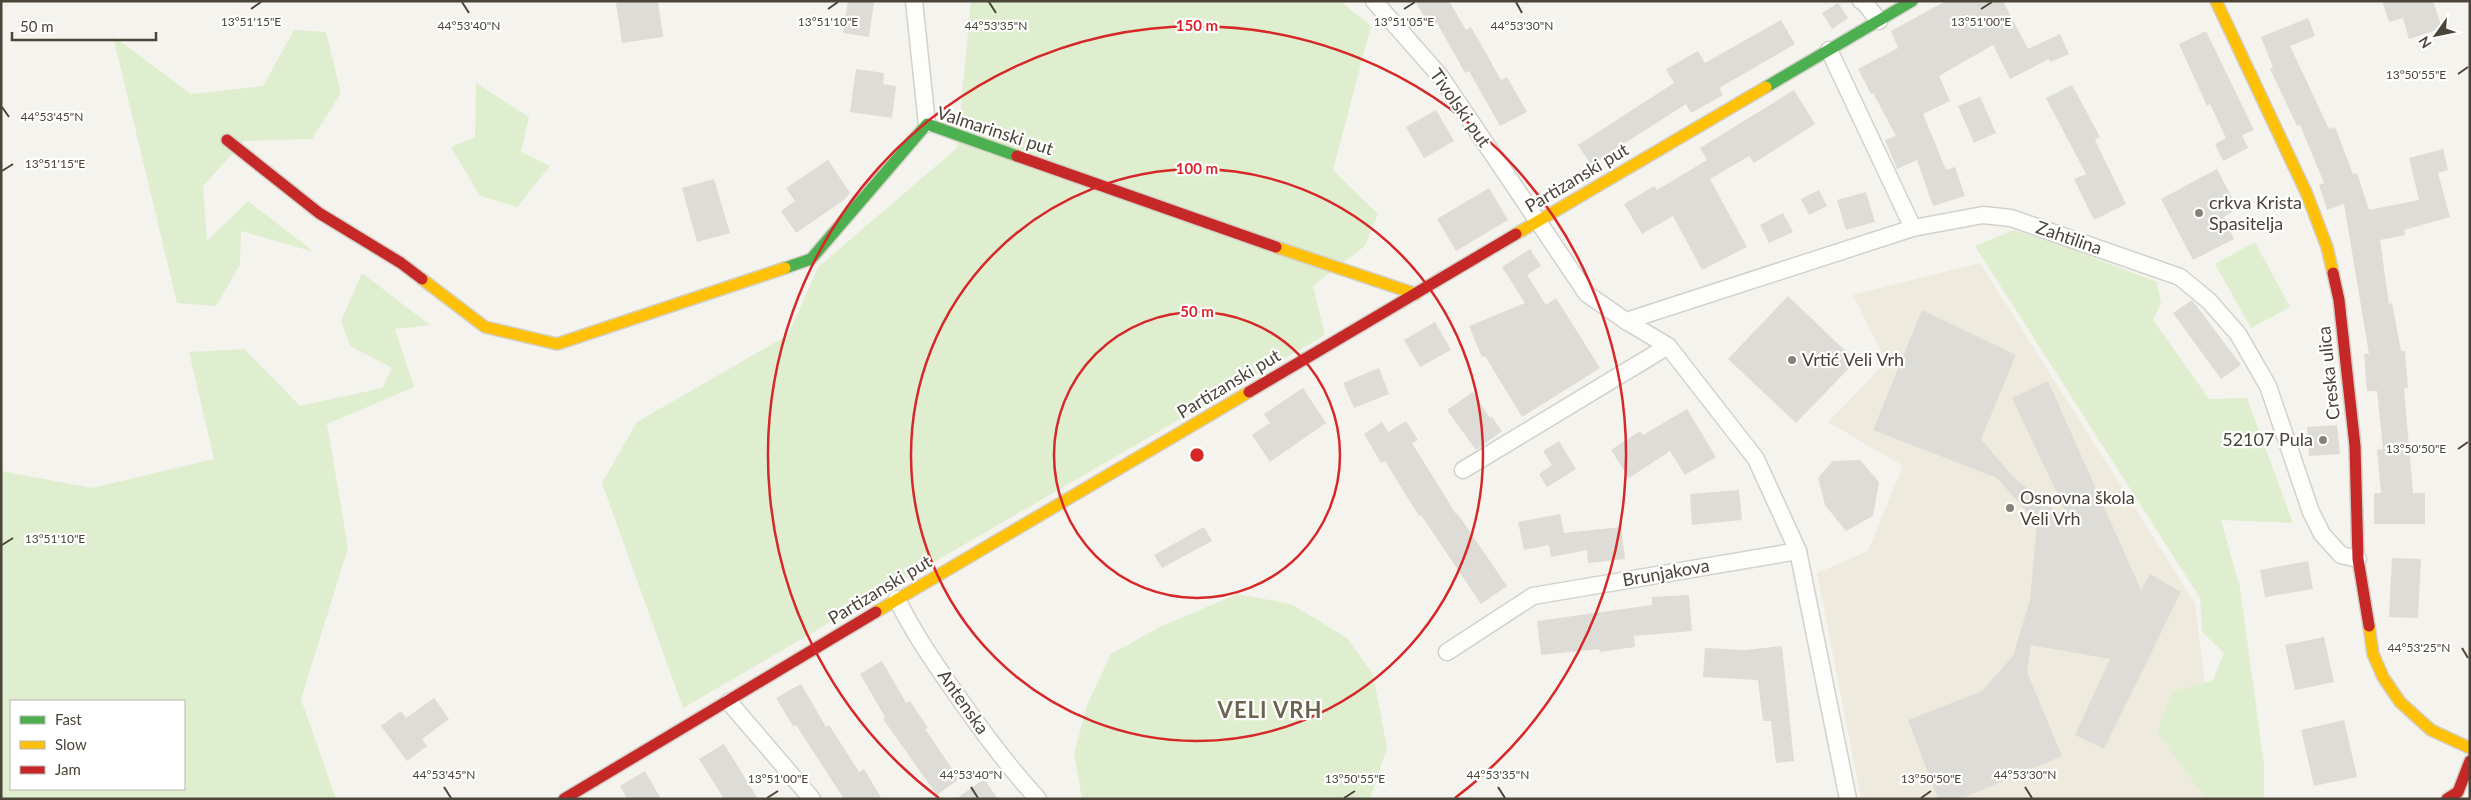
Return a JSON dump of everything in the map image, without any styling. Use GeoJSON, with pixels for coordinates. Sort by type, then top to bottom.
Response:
{"type":"FeatureCollection","features":[{"type":"Feature","properties":{"kind":"street"},"geometry":{"type":"LineString","coordinates":[[914,1],[927,124]]}},
{"type":"Feature","properties":{"kind":"street","name":"Tivolski put"},"geometry":{"type":"LineString","coordinates":[[1374,1],[1440,76],[1538,222]]}},
{"type":"Feature","properties":{"kind":"street"},"geometry":{"type":"LineString","coordinates":[[1861,1],[1879,21]]}},
{"type":"Feature","properties":{"kind":"street","name":"Partizanski put"},"geometry":{"type":"LineString","coordinates":[[564,799],[897,600],[1912,1]]}},
{"type":"Feature","properties":{"kind":"street","name":"Creska ulica"},"geometry":{"type":"LineString","coordinates":[[2216,1],[2306,192],[2327,247],[2339,300],[2355,446],[2358,559],[2368,634],[2373,654],[2382,677],[2400,702],[2431,730],[2470,748]]}},
{"type":"Feature","properties":{"kind":"street"},"geometry":{"type":"LineString","coordinates":[[1829,50],[1913,228]]}},
{"type":"Feature","properties":{"kind":"street","name":"Valmarinski put"},"geometry":{"type":"LineString","coordinates":[[227,140],[319,213],[401,263],[485,327],[556,344],[811,259],[927,124],[1367,279],[1416,294]]}},
{"type":"Feature","properties":{"kind":"street","name":"Zahtilina"},"geometry":{"type":"LineString","coordinates":[[1626,321],[1913,228],[1984,215],[2011,218],[2173,274],[2210,300],[2238,334],[2259,367],[2279,412],[2311,512],[2322,534],[2342,555],[2358,559]]}},
{"type":"Feature","properties":{"kind":"street"},"geometry":{"type":"LineString","coordinates":[[1538,222],[1586,294],[1668,346],[1756,459],[1798,551],[1848,799]]}},
{"type":"Feature","properties":{"kind":"street"},"geometry":{"type":"LineString","coordinates":[[1463,470],[1668,346]]}},
{"type":"Feature","properties":{"kind":"street","name":"Brunjakova"},"geometry":{"type":"LineString","coordinates":[[1447,652],[1533,596],[1798,551]]}},
{"type":"Feature","properties":{"kind":"street","name":"Antenska"},"geometry":{"type":"LineString","coordinates":[[897,600],[912,629],[964,705],[1009,767],[1038,799]]}},
{"type":"Feature","properties":{"kind":"street"},"geometry":{"type":"LineString","coordinates":[[729,702],[812,799]]}},
{"type":"Feature","properties":{"kind":"street"},"geometry":{"type":"LineString","coordinates":[[2447,799],[2458,792],[2470,761]]}},
{"type":"Feature","properties":{"kind":"shaded area","name":"Osnovna škola Veli Vrh"},"geometry":{"type":"Polygon","coordinates":[[[1980,263],[2195,603],[2220,799],[1861,799],[1817,573],[1868,551],[1903,466],[1828,422],[1886,362],[1853,295],[1980,263]]]}},
{"type":"Feature","properties":{"kind":"green space"},"geometry":{"type":"Polygon","coordinates":[[[971,1],[1340,1],[1371,26],[1333,170],[1378,214],[1365,246],[1313,286],[1325,335],[683,708],[602,483],[637,422],[788,335],[818,267],[957,148],[971,1]]]}},
{"type":"Feature","properties":{"kind":"green space"},"geometry":{"type":"Polygon","coordinates":[[[294,30],[326,32],[341,93],[312,139],[244,141],[203,186],[207,241],[248,201],[314,252],[241,231],[240,265],[216,306],[177,303],[113,36],[191,94],[263,86],[294,30]]]}},
{"type":"Feature","properties":{"kind":"green space"},"geometry":{"type":"Polygon","coordinates":[[[476,83],[529,117],[521,152],[550,166],[517,207],[480,196],[451,147],[475,137],[476,83]]]}},
{"type":"Feature","properties":{"kind":"green space"},"geometry":{"type":"Polygon","coordinates":[[[2014,230],[2063,246],[2157,282],[2161,303],[2153,320],[2209,399],[2247,398],[2293,523],[2221,520],[2240,588],[2264,765],[2264,799],[2208,799],[2196,786],[2157,732],[2172,692],[2213,680],[2224,653],[2202,632],[2200,598],[1975,246],[2014,230]]]}},
{"type":"Feature","properties":{"kind":"green space"},"geometry":{"type":"Polygon","coordinates":[[[2255,242],[2290,307],[2251,328],[2215,264],[2255,242]]]}},
{"type":"Feature","properties":{"kind":"green space"},"geometry":{"type":"Polygon","coordinates":[[[362,273],[430,325],[395,329],[414,387],[327,424],[348,548],[301,699],[336,799],[1,799],[1,471],[92,488],[214,459],[189,352],[244,349],[300,406],[382,388],[392,368],[350,346],[341,321],[362,273]]]}},
{"type":"Feature","properties":{"kind":"green space"},"geometry":{"type":"Polygon","coordinates":[[[1237,594],[1291,604],[1347,638],[1373,674],[1387,748],[1370,799],[1082,799],[1074,754],[1087,705],[1111,654],[1162,626],[1237,594]]]}},
{"type":"Feature","properties":{"kind":"building"},"geometry":{"type":"Polygon","coordinates":[[[626,1],[658,1],[663,37],[622,43],[616,3],[626,1]]]}},
{"type":"Feature","properties":{"kind":"building"},"geometry":{"type":"Polygon","coordinates":[[[848,1],[874,1],[869,37],[843,33],[848,1]]]}},
{"type":"Feature","properties":{"kind":"building"},"geometry":{"type":"Polygon","coordinates":[[[1415,1],[1449,1],[1466,30],[1471,27],[1501,80],[1507,77],[1527,112],[1500,126],[1469,71],[1465,73],[1437,23],[1430,27],[1415,1]]]}},
{"type":"Feature","properties":{"kind":"building"},"geometry":{"type":"Polygon","coordinates":[[[1946,1],[2003,1],[2028,49],[2060,34],[2069,54],[2050,62],[2049,59],[2010,79],[1993,45],[1939,76],[1950,101],[1923,114],[1946,170],[1955,167],[1965,196],[1933,206],[1917,160],[1897,169],[1885,140],[1896,136],[1858,69],[1898,48],[1891,31],[1946,1]]]}},
{"type":"Feature","properties":{"kind":"building"},"geometry":{"type":"Polygon","coordinates":[[[2382,1],[2433,1],[2442,28],[2409,39],[2403,18],[2389,22],[2382,1]]]}},
{"type":"Feature","properties":{"kind":"building"},"geometry":{"type":"Polygon","coordinates":[[[1838,3],[1848,18],[1832,29],[1822,13],[1838,3]]]}},
{"type":"Feature","properties":{"kind":"building"},"geometry":{"type":"Polygon","coordinates":[[[2308,18],[2315,36],[2290,46],[2329,129],[2335,127],[2353,174],[2357,173],[2369,210],[2419,200],[2409,158],[2443,149],[2448,170],[2438,173],[2450,217],[2404,230],[2405,235],[2380,240],[2389,304],[2392,303],[2401,351],[2405,351],[2408,388],[2404,388],[2413,493],[2425,493],[2425,524],[2374,524],[2374,493],[2381,493],[2377,450],[2383,449],[2377,391],[2367,391],[2364,354],[2369,354],[2344,204],[2327,210],[2319,185],[2324,183],[2300,125],[2297,126],[2270,69],[2273,67],[2261,37],[2308,18]]]}},
{"type":"Feature","properties":{"kind":"building"},"geometry":{"type":"Polygon","coordinates":[[[1781,20],[1795,44],[1719,88],[1723,95],[1691,113],[1686,104],[1591,165],[1578,145],[1674,83],[1666,69],[1698,51],[1705,63],[1781,20]]]}},
{"type":"Feature","properties":{"kind":"building"},"geometry":{"type":"Polygon","coordinates":[[[2206,31],[2254,130],[2242,135],[2248,148],[2223,161],[2215,144],[2226,138],[2210,104],[2207,106],[2179,44],[2206,31]]]}},
{"type":"Feature","properties":{"kind":"building"},"geometry":{"type":"Polygon","coordinates":[[[856,69],[884,73],[883,84],[896,86],[892,118],[850,112],[856,69]]]}},
{"type":"Feature","properties":{"kind":"building"},"geometry":{"type":"Polygon","coordinates":[[[2072,85],[2100,137],[2095,140],[2126,204],[2094,220],[2074,179],[2086,174],[2046,98],[2072,85]]]}},
{"type":"Feature","properties":{"kind":"building"},"geometry":{"type":"Polygon","coordinates":[[[1794,90],[1815,124],[1754,163],[1749,156],[1710,179],[1747,247],[1702,270],[1673,216],[1642,234],[1624,204],[1654,186],[1657,190],[1707,160],[1700,148],[1794,90]]]}},
{"type":"Feature","properties":{"kind":"building"},"geometry":{"type":"Polygon","coordinates":[[[1980,97],[1996,133],[1974,143],[1958,106],[1980,97]]]}},
{"type":"Feature","properties":{"kind":"building"},"geometry":{"type":"Polygon","coordinates":[[[1436,110],[1454,141],[1424,158],[1406,127],[1436,110]]]}},
{"type":"Feature","properties":{"kind":"building"},"geometry":{"type":"Polygon","coordinates":[[[828,160],[850,193],[844,200],[796,233],[781,211],[795,201],[786,188],[828,160]]]}},
{"type":"Feature","properties":{"kind":"building","name":"crkva Krista Spasitelja"},"geometry":{"type":"Polygon","coordinates":[[[2217,169],[2238,209],[2223,217],[2234,239],[2193,260],[2161,199],[2217,169]]]}},
{"type":"Feature","properties":{"kind":"building"},"geometry":{"type":"Polygon","coordinates":[[[714,179],[730,233],[697,242],[682,188],[714,179]]]}},
{"type":"Feature","properties":{"kind":"building"},"geometry":{"type":"Polygon","coordinates":[[[1489,188],[1508,220],[1456,251],[1437,219],[1489,188]]]}},
{"type":"Feature","properties":{"kind":"building"},"geometry":{"type":"Polygon","coordinates":[[[1819,190],[1827,206],[1809,215],[1801,199],[1819,190]]]}},
{"type":"Feature","properties":{"kind":"building"},"geometry":{"type":"Polygon","coordinates":[[[1866,192],[1875,222],[1846,230],[1837,200],[1866,192]]]}},
{"type":"Feature","properties":{"kind":"building"},"geometry":{"type":"Polygon","coordinates":[[[1783,213],[1793,232],[1769,243],[1760,225],[1783,213]]]}},
{"type":"Feature","properties":{"kind":"building"},"geometry":{"type":"Polygon","coordinates":[[[1530,249],[1541,266],[1527,275],[1546,305],[1556,298],[1600,368],[1522,417],[1485,356],[1482,357],[1469,326],[1525,303],[1502,267],[1530,249]]]}},
{"type":"Feature","properties":{"kind":"building","name":"Vrtić Veli Vrh"},"geometry":{"type":"Polygon","coordinates":[[[1788,296],[1856,361],[1796,423],[1728,359],[1788,296]]]}},
{"type":"Feature","properties":{"kind":"building"},"geometry":{"type":"Polygon","coordinates":[[[2192,300],[2241,365],[2221,379],[2173,313],[2192,300]]]}},
{"type":"Feature","properties":{"kind":"building"},"geometry":{"type":"Polygon","coordinates":[[[1922,310],[2016,355],[1981,439],[2014,478],[2071,523],[2012,398],[2048,381],[2141,590],[2150,574],[2181,592],[2104,749],[2075,735],[2110,659],[2031,645],[2027,672],[2062,756],[1961,799],[1938,799],[1908,720],[1982,691],[2013,656],[2030,600],[2037,523],[1997,478],[1873,430],[1922,310]]]}},
{"type":"Feature","properties":{"kind":"building"},"geometry":{"type":"Polygon","coordinates":[[[1435,322],[1451,350],[1420,367],[1404,340],[1435,322]]]}},
{"type":"Feature","properties":{"kind":"building"},"geometry":{"type":"Polygon","coordinates":[[[1379,368],[1389,394],[1354,408],[1343,383],[1379,368]]]}},
{"type":"Feature","properties":{"kind":"building"},"geometry":{"type":"Polygon","coordinates":[[[1303,388],[1326,423],[1270,462],[1252,435],[1270,423],[1264,414],[1303,388]]]}},
{"type":"Feature","properties":{"kind":"building"},"geometry":{"type":"Polygon","coordinates":[[[1473,392],[1490,418],[1492,417],[1502,431],[1476,450],[1447,410],[1473,392]]]}},
{"type":"Feature","properties":{"kind":"building"},"geometry":{"type":"Polygon","coordinates":[[[1687,409],[1716,457],[1685,475],[1670,451],[1629,478],[1611,450],[1640,431],[1643,435],[1687,409]]]}},
{"type":"Feature","properties":{"kind":"building"},"geometry":{"type":"Polygon","coordinates":[[[1406,421],[1418,440],[1412,443],[1456,514],[1507,586],[1481,604],[1421,515],[1419,516],[1385,461],[1381,463],[1364,434],[1382,422],[1388,432],[1406,421]]]}},
{"type":"Feature","properties":{"kind":"building","name":"52107 Pula"},"geometry":{"type":"Polygon","coordinates":[[[2337,425],[2340,454],[2309,456],[2307,427],[2337,425]]]}},
{"type":"Feature","properties":{"kind":"building"},"geometry":{"type":"Polygon","coordinates":[[[1559,441],[1576,469],[1547,487],[1539,474],[1552,465],[1543,451],[1559,441]]]}},
{"type":"Feature","properties":{"kind":"building"},"geometry":{"type":"Polygon","coordinates":[[[1860,460],[1879,482],[1873,516],[1846,531],[1825,505],[1818,478],[1833,461],[1860,460]]]}},
{"type":"Feature","properties":{"kind":"building"},"geometry":{"type":"Polygon","coordinates":[[[1739,490],[1742,520],[1692,525],[1690,494],[1739,490]]]}},
{"type":"Feature","properties":{"kind":"building"},"geometry":{"type":"Polygon","coordinates":[[[1560,514],[1564,533],[1621,527],[1625,559],[1588,563],[1587,550],[1551,557],[1549,545],[1524,550],[1518,522],[1560,514]]]}},
{"type":"Feature","properties":{"kind":"building"},"geometry":{"type":"Polygon","coordinates":[[[1204,527],[1212,541],[1162,568],[1154,555],[1204,527]]]}},
{"type":"Feature","properties":{"kind":"building"},"geometry":{"type":"Polygon","coordinates":[[[2392,558],[2421,559],[2418,618],[2389,617],[2392,558]]]}},
{"type":"Feature","properties":{"kind":"building"},"geometry":{"type":"Polygon","coordinates":[[[2308,561],[2313,589],[2265,597],[2260,570],[2308,561]]]}},
{"type":"Feature","properties":{"kind":"building"},"geometry":{"type":"Polygon","coordinates":[[[1689,595],[1692,631],[1634,636],[1635,647],[1600,652],[1599,649],[1541,655],[1537,621],[1652,605],[1652,597],[1689,595]]]}},
{"type":"Feature","properties":{"kind":"building"},"geometry":{"type":"Polygon","coordinates":[[[2324,637],[2334,682],[2295,690],[2285,645],[2324,637]]]}},
{"type":"Feature","properties":{"kind":"building"},"geometry":{"type":"Polygon","coordinates":[[[1782,646],[1794,761],[1776,763],[1771,721],[1763,721],[1758,680],[1703,677],[1705,648],[1745,650],[1782,646]]]}},
{"type":"Feature","properties":{"kind":"building"},"geometry":{"type":"Polygon","coordinates":[[[882,661],[906,703],[910,701],[928,728],[925,729],[959,779],[937,795],[883,719],[885,717],[860,674],[882,661]]]}},
{"type":"Feature","properties":{"kind":"building"},"geometry":{"type":"Polygon","coordinates":[[[801,684],[826,727],[829,725],[859,772],[864,769],[882,799],[844,799],[796,725],[793,726],[776,698],[801,684]]]}},
{"type":"Feature","properties":{"kind":"building"},"geometry":{"type":"Polygon","coordinates":[[[434,698],[449,719],[422,739],[427,746],[407,761],[381,726],[401,711],[406,718],[434,698]]]}},
{"type":"Feature","properties":{"kind":"building"},"geometry":{"type":"Polygon","coordinates":[[[2344,720],[2357,777],[2314,786],[2301,730],[2344,720]]]}},
{"type":"Feature","properties":{"kind":"building"},"geometry":{"type":"Polygon","coordinates":[[[724,744],[758,799],[724,799],[699,759],[724,744]]]}},
{"type":"Feature","properties":{"kind":"building"},"geometry":{"type":"Polygon","coordinates":[[[645,771],[661,799],[627,799],[620,786],[645,771]]]}},
{"type":"Feature","properties":{"kind":"building"},"geometry":{"type":"Polygon","coordinates":[[[984,779],[998,799],[956,799],[984,779]]]}},
{"type":"Feature","properties":{"kind":"traffic: fast"},"geometry":{"type":"LineString","coordinates":[[1766,87],[1912,1]]}},
{"type":"Feature","properties":{"kind":"traffic: fast"},"geometry":{"type":"LineString","coordinates":[[785,268],[811,259],[927,124],[1017,156]]}},
{"type":"Feature","properties":{"kind":"traffic: slow"},"geometry":{"type":"LineString","coordinates":[[2216,1],[2306,192],[2327,247],[2333,273]]}},
{"type":"Feature","properties":{"kind":"traffic: slow"},"geometry":{"type":"LineString","coordinates":[[1516,234],[1766,87]]}},
{"type":"Feature","properties":{"kind":"traffic: slow"},"geometry":{"type":"LineString","coordinates":[[1276,247],[1416,294]]}},
{"type":"Feature","properties":{"kind":"traffic: slow"},"geometry":{"type":"LineString","coordinates":[[422,279],[485,327],[557,344],[785,268]]}},
{"type":"Feature","properties":{"kind":"traffic: slow"},"geometry":{"type":"LineString","coordinates":[[876,612],[1249,392]]}},
{"type":"Feature","properties":{"kind":"traffic: slow"},"geometry":{"type":"LineString","coordinates":[[2369,626],[2373,654],[2383,677],[2400,702],[2431,730],[2470,748]]}},
{"type":"Feature","properties":{"kind":"traffic: jam"},"geometry":{"type":"LineString","coordinates":[[227,140],[319,213],[401,263],[422,279]]}},
{"type":"Feature","properties":{"kind":"traffic: jam"},"geometry":{"type":"LineString","coordinates":[[1017,156],[1276,247]]}},
{"type":"Feature","properties":{"kind":"traffic: jam"},"geometry":{"type":"LineString","coordinates":[[1249,392],[1516,234]]}},
{"type":"Feature","properties":{"kind":"traffic: jam"},"geometry":{"type":"LineString","coordinates":[[2333,273],[2339,300],[2355,446],[2358,559],[2369,626]]}},
{"type":"Feature","properties":{"kind":"traffic: jam"},"geometry":{"type":"LineString","coordinates":[[564,799],[876,612]]}},
{"type":"Feature","properties":{"kind":"traffic: jam"},"geometry":{"type":"LineString","coordinates":[[2447,799],[2458,792],[2470,761]]}},
{"type":"Feature","properties":{"kind":"place","name":"crkva Krista Spasitelja"},"geometry":{"type":"Point","coordinates":[2199,213]}},
{"type":"Feature","properties":{"kind":"place","name":"Vrtić Veli Vrh"},"geometry":{"type":"Point","coordinates":[1792,360]}},
{"type":"Feature","properties":{"kind":"place","name":"52107 Pula"},"geometry":{"type":"Point","coordinates":[2323,440]}},
{"type":"Feature","properties":{"kind":"place","name":"Osnovna škola Veli Vrh"},"geometry":{"type":"Point","coordinates":[2010,508]}},
{"type":"Feature","properties":{"kind":"district","name":"VELI VRH"},"geometry":{"type":"Point","coordinates":[1270,710]}}]}
